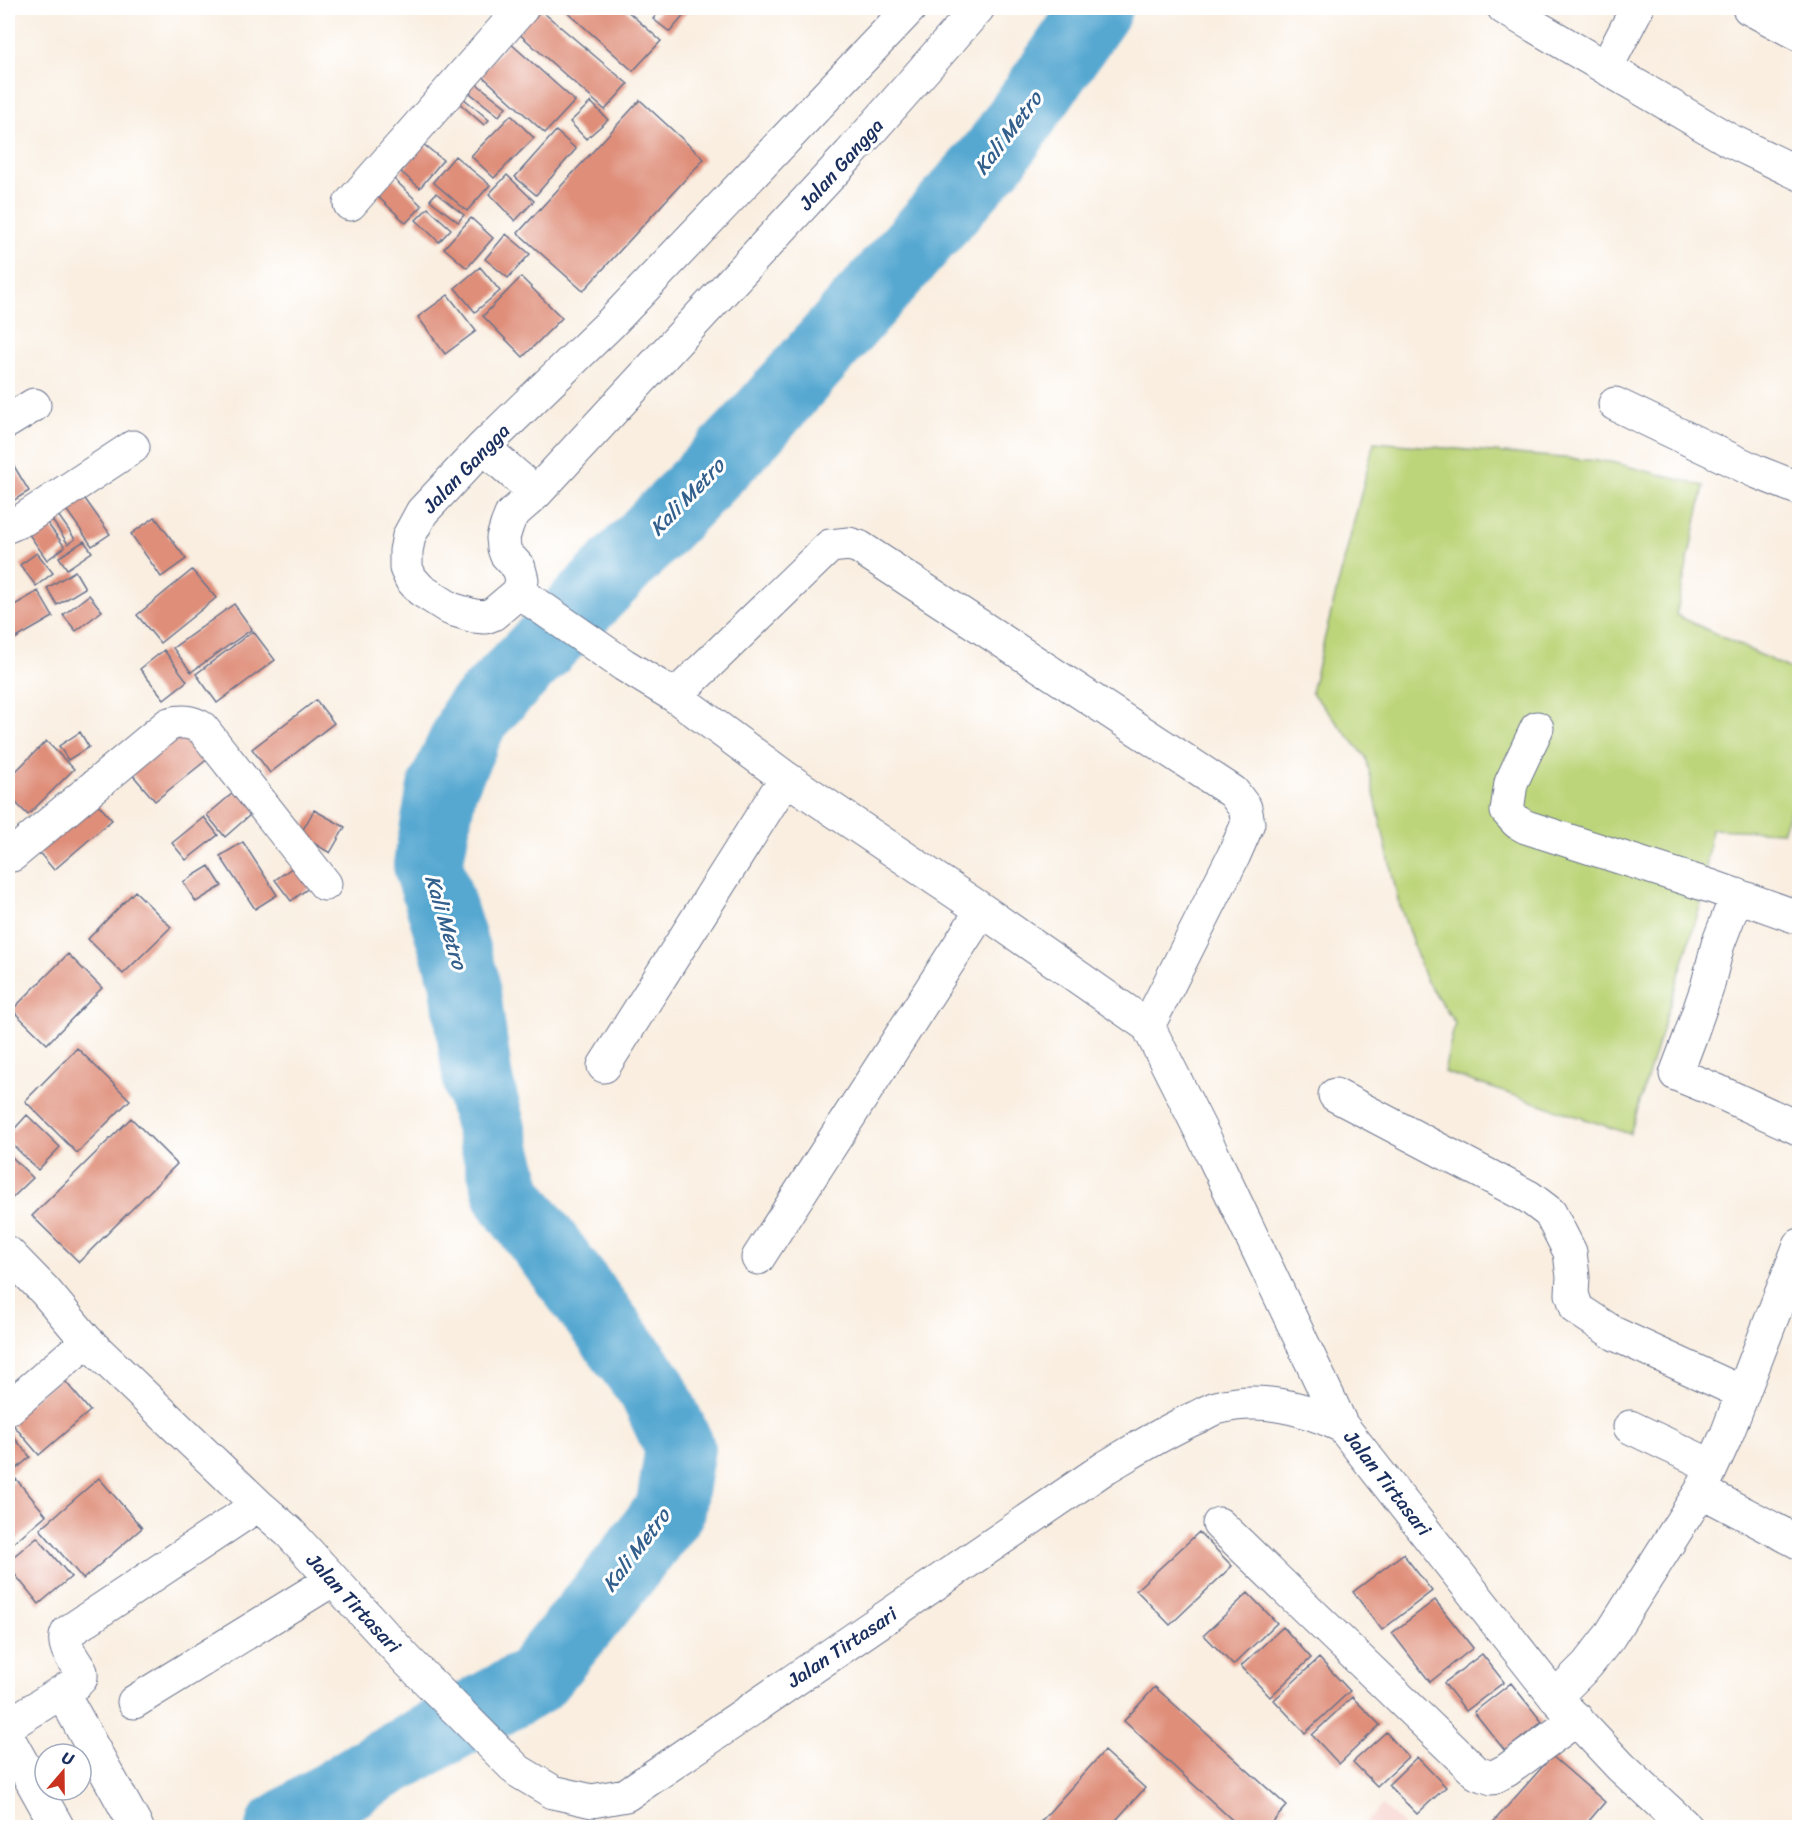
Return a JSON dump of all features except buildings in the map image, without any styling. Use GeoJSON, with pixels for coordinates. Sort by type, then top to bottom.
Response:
{"type":"FeatureCollection","features":[{"type":"Feature","properties":{"kind":"street"},"geometry":{"type":"LineString","coordinates":[[350,204],[522,8]]}},
{"type":"Feature","properties":{"kind":"street","name":"Jalan Gangga"},"geometry":{"type":"LineString","coordinates":[[910,8],[610,324],[483,447],[422,512],[409,536],[406,551],[406,568],[411,579],[421,590],[450,609],[485,617],[528,599],[519,568],[506,554],[503,538],[512,516],[536,493],[850,154],[978,8]]}},
{"type":"Feature","properties":{"kind":"street"},"geometry":{"type":"LineString","coordinates":[[1504,8],[1729,140],[1800,174]]}},
{"type":"Feature","properties":{"kind":"street"},"geometry":{"type":"LineString","coordinates":[[1606,68],[1637,8]]}},
{"type":"Feature","properties":{"kind":"street"},"geometry":{"type":"LineString","coordinates":[[1749,8],[1800,35]]}},
{"type":"Feature","properties":{"kind":"street"},"geometry":{"type":"LineString","coordinates":[[1615,404],[1756,472],[1800,489]]}},
{"type":"Feature","properties":{"kind":"street"},"geometry":{"type":"LineString","coordinates":[[8,526],[24,519],[133,447]]}},
{"type":"Feature","properties":{"kind":"street"},"geometry":{"type":"LineString","coordinates":[[483,447],[536,493]]}},
{"type":"Feature","properties":{"kind":"street"},"geometry":{"type":"LineString","coordinates":[[675,696],[830,546],[849,544],[859,546],[1233,792],[1245,808],[1248,823],[1148,1026]]}},
{"type":"Feature","properties":{"kind":"street"},"geometry":{"type":"LineString","coordinates":[[528,599],[624,665],[675,696],[786,778],[982,910],[1148,1026],[1213,1155],[1342,1425]]}},
{"type":"Feature","properties":{"kind":"street"},"geometry":{"type":"LineString","coordinates":[[8,855],[12,855],[169,724],[180,721],[192,722],[202,728],[325,884]]}},
{"type":"Feature","properties":{"kind":"street"},"geometry":{"type":"LineString","coordinates":[[1537,728],[1511,783],[1507,811],[1517,822],[1526,827],[1800,918]]}},
{"type":"Feature","properties":{"kind":"street"},"geometry":{"type":"LineString","coordinates":[[604,1066],[786,778]]}},
{"type":"Feature","properties":{"kind":"street"},"geometry":{"type":"LineString","coordinates":[[1737,896],[1718,944],[1707,988],[1676,1074],[1715,1089],[1800,1129]]}},
{"type":"Feature","properties":{"kind":"street"},"geometry":{"type":"LineString","coordinates":[[758,1257],[982,910]]}},
{"type":"Feature","properties":{"kind":"street"},"geometry":{"type":"LineString","coordinates":[[1335,1095],[1529,1197],[1550,1213],[1570,1252],[1573,1277],[1572,1294],[1576,1309],[1615,1334],[1743,1393]]}},
{"type":"Feature","properties":{"kind":"street"},"geometry":{"type":"LineString","coordinates":[[1219,1524],[1477,1773],[1492,1778],[1507,1770],[1566,1708],[1587,1665],[1609,1637],[1707,1478],[1743,1393],[1800,1245]]}},
{"type":"Feature","properties":{"kind":"street","name":"Jalan Tirtasari"},"geometry":{"type":"LineString","coordinates":[[8,1253],[45,1291],[87,1341],[289,1532],[408,1661],[518,1771],[553,1792],[592,1801],[626,1794],[1106,1467],[1167,1431],[1216,1408],[1258,1403],[1289,1406],[1316,1413],[1342,1425],[1566,1708],[1621,1767],[1687,1827]]}},
{"type":"Feature","properties":{"kind":"street"},"geometry":{"type":"LineString","coordinates":[[8,1409],[87,1341]]}},
{"type":"Feature","properties":{"kind":"street"},"geometry":{"type":"LineString","coordinates":[[1630,1427],[1800,1543]]}},
{"type":"Feature","properties":{"kind":"street"},"geometry":{"type":"LineString","coordinates":[[8,1728],[12,1723],[81,1678],[81,1672],[65,1642],[68,1632],[258,1505]]}},
{"type":"Feature","properties":{"kind":"street"},"geometry":{"type":"LineString","coordinates":[[134,1702],[332,1580]]}},
{"type":"Feature","properties":{"kind":"street"},"geometry":{"type":"LineString","coordinates":[[62,1692],[137,1827]]}},
{"type":"Feature","properties":{"kind":"street"},"geometry":{"type":"LineString","coordinates":[[8,1738],[58,1827]]}},
{"type":"Feature","properties":{"kind":"shaded area"},"geometry":{"type":"Polygon","coordinates":[[[1382,1805],[1406,1827],[1362,1827],[1382,1805]]]}},
{"type":"Feature","properties":{"kind":"green space"},"geometry":{"type":"Polygon","coordinates":[[[1374,442],[1611,462],[1704,486],[1676,615],[1799,673],[1799,789],[1782,832],[1711,829],[1702,900],[1630,1134],[1444,1072],[1455,1023],[1425,979],[1398,900],[1366,757],[1311,692],[1374,442]]]}},
{"type":"Feature","properties":{"kind":"waterway","name":"Kali Metro"},"geometry":{"type":"LineString","coordinates":[[280,1828],[376,1768],[534,1681],[612,1586],[670,1510],[680,1448],[652,1388],[509,1196],[478,1081],[464,979],[428,865],[442,788],[475,716],[751,431],[996,154],[1097,8]]}}]}
